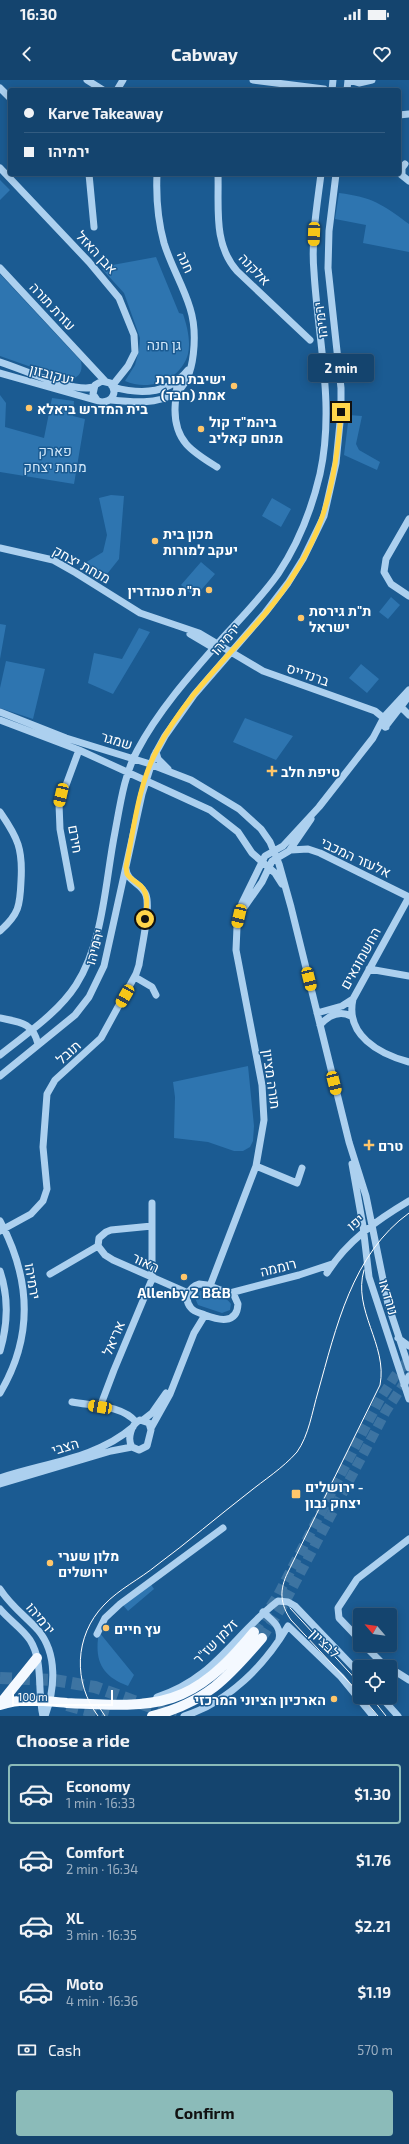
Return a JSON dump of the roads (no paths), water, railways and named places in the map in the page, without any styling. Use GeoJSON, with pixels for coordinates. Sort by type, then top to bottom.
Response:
{"type":"FeatureCollection","features":[{"type":"Feature","properties":{"kind":"main road","name":"זלמן שז\"ר"},"geometry":{"type":"LineString","coordinates":[[128,1705],[167,1701],[196,1688],[228,1663],[258,1635],[228,1678],[184,1711],[151,1716]]}},
{"type":"Feature","properties":{"kind":"main road"},"geometry":{"type":"LineString","coordinates":[[0,1705],[37,1658]]}},
{"type":"Feature","properties":{"kind":"main road"},"geometry":{"type":"LineString","coordinates":[[0,1705],[17,1701],[128,1705],[151,1716]]}},
{"type":"Feature","properties":{"kind":"main road"},"geometry":{"type":"LineString","coordinates":[[178,1716],[184,1711]]}},
{"type":"Feature","properties":{"kind":"street"},"geometry":{"type":"LineString","coordinates":[[87,80],[100,88]]}},
{"type":"Feature","properties":{"kind":"street"},"geometry":{"type":"LineString","coordinates":[[258,80],[317,88]]}},
{"type":"Feature","properties":{"kind":"street"},"geometry":{"type":"LineString","coordinates":[[349,80],[359,83],[372,80]]}},
{"type":"Feature","properties":{"kind":"street"},"geometry":{"type":"LineString","coordinates":[[0,88],[8,96]]}},
{"type":"Feature","properties":{"kind":"street","name":"אבן האזל"},"geometry":{"type":"LineString","coordinates":[[0,168],[84,256],[110,285],[119,298],[134,335],[135,344],[132,360],[109,384]]}},
{"type":"Feature","properties":{"kind":"street"},"geometry":{"type":"LineString","coordinates":[[401,175],[409,181]]}},
{"type":"Feature","properties":{"kind":"street"},"geometry":{"type":"LineString","coordinates":[[89,176],[94,227]]}},
{"type":"Feature","properties":{"kind":"street","name":"חנה"},"geometry":{"type":"LineString","coordinates":[[157,176],[158,209],[164,243],[191,310],[195,336],[192,360],[186,382],[177,392]]}},
{"type":"Feature","properties":{"kind":"street","name":"אלקנה"},"geometry":{"type":"LineString","coordinates":[[218,176],[221,240],[226,257],[237,271],[310,340]]}},
{"type":"Feature","properties":{"kind":"street","name":"ירמיהו"},"geometry":{"type":"LineString","coordinates":[[0,1055],[68,995],[82,973],[98,927],[118,816],[133,758],[162,712],[279,572],[305,519],[320,473],[326,435],[327,398],[314,275],[313,250],[321,176]]}},
{"type":"Feature","properties":{"kind":"street","name":"ירמיהו"},"geometry":{"type":"LineString","coordinates":[[0,1076],[75,1015],[95,986],[104,966],[145,780],[150,764],[184,708],[230,652],[272,605],[303,559],[322,519],[334,480],[340,430],[341,388],[328,261],[329,231],[336,176]]}},
{"type":"Feature","properties":{"kind":"street","name":"עזרת תורה"},"geometry":{"type":"LineString","coordinates":[[0,268],[109,384]]}},
{"type":"Feature","properties":{"kind":"street","name":"חנה"},"geometry":{"type":"LineString","coordinates":[[109,384],[134,392],[159,390],[177,382],[189,368],[192,360]]}},
{"type":"Feature","properties":{"kind":"street","name":"יעקובזון"},"geometry":{"type":"LineString","coordinates":[[0,362],[71,386],[88,388],[94,386]]}},
{"type":"Feature","properties":{"kind":"street","name":"עזרת תורה"},"geometry":{"type":"LineString","coordinates":[[88,362],[94,376],[94,386]]}},
{"type":"Feature","properties":{"kind":"street","name":"יעקובזון"},"geometry":{"type":"LineString","coordinates":[[0,373],[97,400]]}},
{"type":"Feature","properties":{"kind":"street"},"geometry":{"type":"LineString","coordinates":[[110,400],[114,394],[109,384],[100,381],[94,386],[93,394],[97,400],[104,402],[110,400],[147,401],[162,399],[177,392]]}},
{"type":"Feature","properties":{"kind":"street"},"geometry":{"type":"LineString","coordinates":[[177,382],[176,420],[181,437],[187,446],[195,453],[217,467]]}},
{"type":"Feature","properties":{"kind":"street"},"geometry":{"type":"LineString","coordinates":[[409,519],[386,559],[384,572],[387,578],[397,589],[409,596]]}},
{"type":"Feature","properties":{"kind":"street","name":"מנחת יצחק"},"geometry":{"type":"LineString","coordinates":[[0,548],[53,560],[76,572],[126,604],[146,621],[188,634],[216,646]]}},
{"type":"Feature","properties":{"kind":"street","name":"ברנדייס"},"geometry":{"type":"LineString","coordinates":[[216,646],[270,674],[368,708],[384,717]]}},
{"type":"Feature","properties":{"kind":"street"},"geometry":{"type":"LineString","coordinates":[[282,875],[285,861],[290,850],[319,807],[373,738],[384,717],[409,690]]}},
{"type":"Feature","properties":{"kind":"street"},"geometry":{"type":"LineString","coordinates":[[373,738],[386,727],[401,709],[409,696]]}},
{"type":"Feature","properties":{"kind":"street"},"geometry":{"type":"LineString","coordinates":[[401,697],[399,703],[401,709],[409,715]]}},
{"type":"Feature","properties":{"kind":"street","name":"שמגר"},"geometry":{"type":"LineString","coordinates":[[0,712],[66,738],[133,758],[175,773],[210,790],[239,809],[261,829],[275,853],[291,907]]}},
{"type":"Feature","properties":{"kind":"street"},"geometry":{"type":"LineString","coordinates":[[384,717],[387,722],[386,727]]}},
{"type":"Feature","properties":{"kind":"street","name":"שמגר"},"geometry":{"type":"LineString","coordinates":[[0,720],[79,750],[194,801],[224,820],[238,832],[252,853],[268,867],[281,882],[291,907]]}},
{"type":"Feature","properties":{"kind":"street","name":"חירם"},"geometry":{"type":"LineString","coordinates":[[71,888],[60,829],[59,804],[79,750]]}},
{"type":"Feature","properties":{"kind":"street"},"geometry":{"type":"LineString","coordinates":[[156,752],[160,762],[175,773]]}},
{"type":"Feature","properties":{"kind":"street"},"geometry":{"type":"LineString","coordinates":[[275,853],[319,807]]}},
{"type":"Feature","properties":{"kind":"street"},"geometry":{"type":"LineString","coordinates":[[0,812],[17,840],[22,860],[18,910],[0,931]]}},
{"type":"Feature","properties":{"kind":"street","name":"אלעזר המכבי"},"geometry":{"type":"LineString","coordinates":[[290,850],[308,849],[320,852],[409,897]]}},
{"type":"Feature","properties":{"kind":"street"},"geometry":{"type":"LineString","coordinates":[[261,862],[265,856],[290,850]]}},
{"type":"Feature","properties":{"kind":"street","name":"תורה מציון"},"geometry":{"type":"LineString","coordinates":[[239,916],[262,882],[275,853]]}},
{"type":"Feature","properties":{"kind":"street","name":"תורה מציון"},"geometry":{"type":"LineString","coordinates":[[210,1286],[256,1166],[264,1106],[236,950],[236,936],[239,916],[245,896],[261,862]]}},
{"type":"Feature","properties":{"kind":"street","name":"תובל"},"geometry":{"type":"LineString","coordinates":[[2,1230],[36,1211],[46,1195],[43,1147],[46,1100],[50,1088],[55,1080],[100,1038],[135,977],[139,965],[148,904],[143,888],[127,874],[126,867]]}},
{"type":"Feature","properties":{"kind":"street"},"geometry":{"type":"LineString","coordinates":[[121,889],[127,881],[134,881]]}},
{"type":"Feature","properties":{"kind":"street","name":"החשמונאים"},"geometry":{"type":"LineString","coordinates":[[317,1012],[342,1006],[353,999],[409,897]]}},
{"type":"Feature","properties":{"kind":"street"},"geometry":{"type":"LineString","coordinates":[[291,907],[349,1142]]}},
{"type":"Feature","properties":{"kind":"street"},"geometry":{"type":"LineString","coordinates":[[369,969],[409,976]]}},
{"type":"Feature","properties":{"kind":"street"},"geometry":{"type":"LineString","coordinates":[[135,977],[152,987],[156,995]]}},
{"type":"Feature","properties":{"kind":"street"},"geometry":{"type":"LineString","coordinates":[[353,999],[351,1016],[356,1028],[369,1043],[384,1052],[409,1062]]}},
{"type":"Feature","properties":{"kind":"street"},"geometry":{"type":"LineString","coordinates":[[320,1025],[336,1014],[345,1013],[351,1016]]}},
{"type":"Feature","properties":{"kind":"street"},"geometry":{"type":"LineString","coordinates":[[0,1018],[12,1021],[29,1031],[38,1044]]}},
{"type":"Feature","properties":{"kind":"street","name":"נורדאו"},"geometry":{"type":"LineString","coordinates":[[349,1142],[369,1209],[385,1293],[398,1338],[409,1368]]}},
{"type":"Feature","properties":{"kind":"street","name":"נורדאו"},"geometry":{"type":"LineString","coordinates":[[349,1142],[364,1234],[369,1276],[409,1399]]}},
{"type":"Feature","properties":{"kind":"street"},"geometry":{"type":"LineString","coordinates":[[256,1166],[297,1183],[302,1168]]}},
{"type":"Feature","properties":{"kind":"street","name":"יפו"},"geometry":{"type":"LineString","coordinates":[[327,1273],[332,1264],[364,1234],[390,1213],[409,1201]]}},
{"type":"Feature","properties":{"kind":"street"},"geometry":{"type":"LineString","coordinates":[[152,1203],[152,1279]]}},
{"type":"Feature","properties":{"kind":"street"},"geometry":{"type":"LineString","coordinates":[[369,1209],[379,1214],[390,1213]]}},
{"type":"Feature","properties":{"kind":"street","name":"ירמיהו"},"geometry":{"type":"LineString","coordinates":[[0,1221],[2,1230],[13,1249],[22,1278],[25,1318],[19,1350],[0,1393]]}},
{"type":"Feature","properties":{"kind":"street"},"geometry":{"type":"LineString","coordinates":[[50,1274],[98,1246],[99,1238],[106,1232],[152,1226]]}},
{"type":"Feature","properties":{"kind":"street","name":"האור"},"geometry":{"type":"LineString","coordinates":[[98,1246],[105,1255],[113,1260],[152,1279],[188,1294]]}},
{"type":"Feature","properties":{"kind":"street","name":"רוממה"},"geometry":{"type":"LineString","coordinates":[[230,1293],[300,1275],[332,1264]]}},
{"type":"Feature","properties":{"kind":"street","name":"ירמיהו"},"geometry":{"type":"LineString","coordinates":[[0,1271],[7,1315],[0,1351]]}},
{"type":"Feature","properties":{"kind":"street","name":"אריאל"},"geometry":{"type":"LineString","coordinates":[[100,1407],[152,1279]]}},
{"type":"Feature","properties":{"kind":"street"},"geometry":{"type":"LineString","coordinates":[[197,1284],[210,1286],[230,1293],[236,1298],[238,1304],[237,1310],[233,1317],[221,1320],[190,1308],[187,1300],[188,1294],[197,1284]]}},
{"type":"Feature","properties":{"kind":"street","name":"הצבי"},"geometry":{"type":"LineString","coordinates":[[0,1484],[111,1451],[132,1447],[139,1450],[145,1448],[151,1428],[165,1403],[198,1324],[205,1315]]}},
{"type":"Feature","properties":{"kind":"street"},"geometry":{"type":"LineString","coordinates":[[398,1338],[409,1346]]}},
{"type":"Feature","properties":{"kind":"street"},"geometry":{"type":"LineString","coordinates":[[404,1385],[409,1376]]}},
{"type":"Feature","properties":{"kind":"street","name":"הצבי"},"geometry":{"type":"LineString","coordinates":[[0,1478],[71,1458],[104,1446],[123,1436],[137,1423],[152,1413],[175,1379]]}},
{"type":"Feature","properties":{"kind":"street"},"geometry":{"type":"LineString","coordinates":[[72,1402],[125,1413],[137,1423],[149,1423],[151,1428]]}},
{"type":"Feature","properties":{"kind":"street"},"geometry":{"type":"LineString","coordinates":[[132,1447],[130,1440],[137,1423]]}},
{"type":"Feature","properties":{"kind":"street"},"geometry":{"type":"LineString","coordinates":[[97,1634],[105,1618],[120,1604],[223,1528]]}},
{"type":"Feature","properties":{"kind":"street"},"geometry":{"type":"LineString","coordinates":[[353,1632],[340,1618],[338,1608],[357,1579],[409,1539]]}},
{"type":"Feature","properties":{"kind":"street","name":"ירמיהו"},"geometry":{"type":"LineString","coordinates":[[0,1589],[37,1630],[48,1646],[52,1670],[50,1702],[44,1716]]}},
{"type":"Feature","properties":{"kind":"street","name":"זלמן שז\"ר"},"geometry":{"type":"LineString","coordinates":[[128,1705],[165,1695],[201,1675],[217,1661],[263,1612],[278,1600]]}},
{"type":"Feature","properties":{"kind":"street","name":"לבציון"},"geometry":{"type":"LineString","coordinates":[[278,1600],[288,1602],[295,1606],[353,1667]]}},
{"type":"Feature","properties":{"kind":"street","name":"ירמיהו"},"geometry":{"type":"LineString","coordinates":[[0,1609],[27,1636],[37,1658],[39,1701],[44,1716]]}},
{"type":"Feature","properties":{"kind":"street"},"geometry":{"type":"LineString","coordinates":[[263,1612],[279,1628],[279,1640]]}},
{"type":"Feature","properties":{"kind":"street","name":"זלמן שז\"ר"},"geometry":{"type":"LineString","coordinates":[[184,1711],[208,1707],[234,1690],[279,1640],[288,1626]]}},
{"type":"Feature","properties":{"kind":"street","name":"לבציון"},"geometry":{"type":"LineString","coordinates":[[288,1626],[341,1677],[373,1716]]}},
{"type":"Feature","properties":{"kind":"street"},"geometry":{"type":"LineString","coordinates":[[371,1652],[379,1660]]}},
{"type":"Feature","properties":{"kind":"street"},"geometry":{"type":"LineString","coordinates":[[397,1673],[409,1680]]}},
{"type":"Feature","properties":{"kind":"street"},"geometry":{"type":"LineString","coordinates":[[387,1704],[398,1716]]}},
{"type":"Feature","properties":{"kind":"tunnel"},"geometry":{"type":"LineString","coordinates":[[254,1632],[278,1595],[380,1399],[395,1376],[409,1359]]}},
{"type":"Feature","properties":{"kind":"tunnel"},"geometry":{"type":"LineString","coordinates":[[262,1638],[284,1604],[386,1411],[409,1376]]}},
{"type":"Feature","properties":{"kind":"tunnel"},"geometry":{"type":"LineString","coordinates":[[0,1678],[54,1680],[95,1687],[176,1716]]}},
{"type":"Feature","properties":{"kind":"tunnel"},"geometry":{"type":"LineString","coordinates":[[67,1705],[108,1716]]}},
{"type":"Feature","properties":{"kind":"tram line"},"geometry":{"type":"LineString","coordinates":[[98,1716],[84,1689],[80,1660],[82,1645],[94,1617],[116,1594],[150,1570],[280,1469],[297,1452],[307,1431],[332,1343],[349,1294],[373,1249],[389,1230],[409,1213]]}},
{"type":"Feature","properties":{"kind":"tram line"},"geometry":{"type":"LineString","coordinates":[[353,1686],[291,1620],[283,1603],[282,1591],[288,1572],[380,1385],[381,1370],[379,1356],[363,1299],[362,1285],[364,1270]]}},
{"type":"Feature","properties":{"kind":"tram line"},"geometry":{"type":"LineString","coordinates":[[290,1608],[353,1676]]}},
{"type":"Feature","properties":{"kind":"tram line"},"geometry":{"type":"LineString","coordinates":[[97,1704],[105,1716]]}},
{"type":"Feature","properties":{"kind":"tram line"},"geometry":{"type":"LineString","coordinates":[[368,1704],[378,1716]]}},
{"type":"Feature","properties":{"kind":"tram line"},"geometry":{"type":"LineString","coordinates":[[377,1704],[386,1716]]}},
{"type":"Feature","properties":{"kind":"place","name":"ישיבת תורת אמת (חבד)"},"geometry":{"type":"Point","coordinates":[234,386]}},
{"type":"Feature","properties":{"kind":"place","name":"בית המדרש ביאלא"},"geometry":{"type":"Point","coordinates":[29,408]}},
{"type":"Feature","properties":{"kind":"place","name":"ביהמ\"ד קול מנחם קאליב"},"geometry":{"type":"Point","coordinates":[201,429]}},
{"type":"Feature","properties":{"kind":"place","name":"מכון בית יעקב למורות"},"geometry":{"type":"Point","coordinates":[155,541]}},
{"type":"Feature","properties":{"kind":"place","name":"ת\"ת סנהדרין"},"geometry":{"type":"Point","coordinates":[209,590]}},
{"type":"Feature","properties":{"kind":"place","name":"ת\"ת גירסת ישראל"},"geometry":{"type":"Point","coordinates":[301,618]}},
{"type":"Feature","properties":{"kind":"place","name":"טיפת חלב"},"geometry":{"type":"Point","coordinates":[272,771]}},
{"type":"Feature","properties":{"kind":"place","name":"טרם"},"geometry":{"type":"Point","coordinates":[369,1145]}},
{"type":"Feature","properties":{"kind":"place","name":"Allenby 2 B&B"},"geometry":{"type":"Point","coordinates":[184,1277]}},
{"type":"Feature","properties":{"kind":"place","name":"ירושלים - יצחק נבון"},"geometry":{"type":"Point","coordinates":[296,1494]}},
{"type":"Feature","properties":{"kind":"place","name":"מלון שערי ירושלים"},"geometry":{"type":"Point","coordinates":[50,1563]}},
{"type":"Feature","properties":{"kind":"place","name":"עץ חיים"},"geometry":{"type":"Point","coordinates":[106,1628]}},
{"type":"Feature","properties":{"kind":"place","name":"הארכיון הציוני המרכזי"},"geometry":{"type":"Point","coordinates":[334,1699]}},
{"type":"Feature","properties":{"kind":"park label","name":"גן חנה"},"geometry":{"type":"Point","coordinates":[164,344]}},
{"type":"Feature","properties":{"kind":"park label","name":"פארק מנחת יצחק"},"geometry":{"type":"Point","coordinates":[55,458]}}]}
